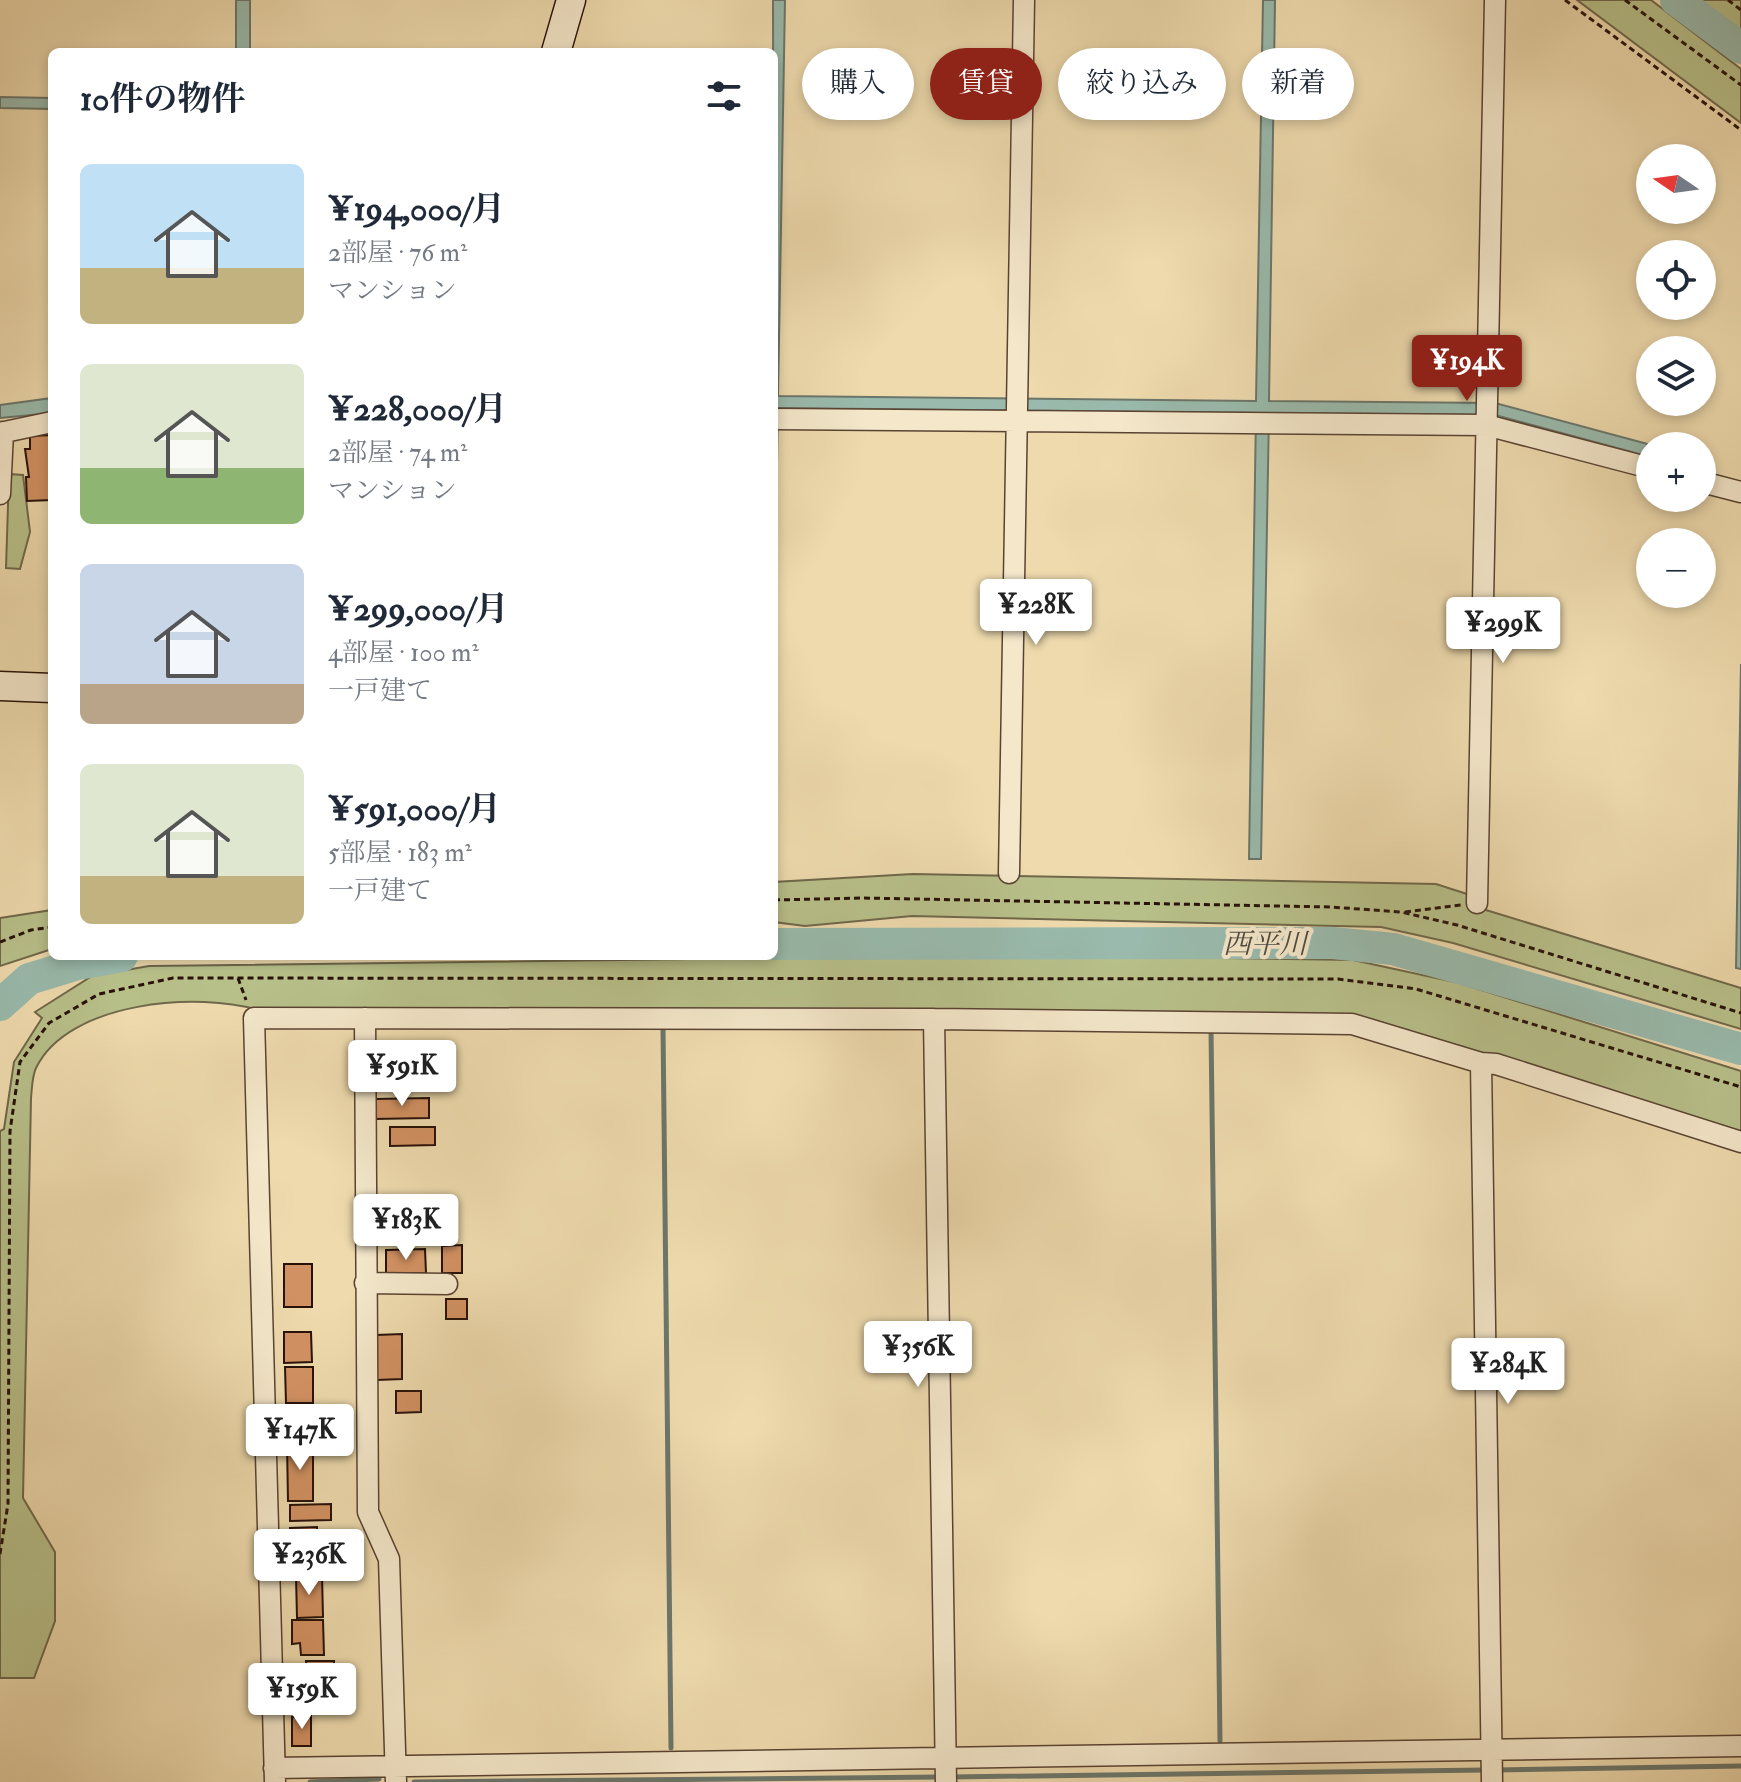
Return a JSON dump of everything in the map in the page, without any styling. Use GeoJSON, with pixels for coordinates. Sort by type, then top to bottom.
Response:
{"type":"FeatureCollection","features":[{"type":"Feature","properties":{"kind":"main road"},"geometry":{"type":"LineString","coordinates":[[557,48],[571,0]]}},
{"type":"Feature","properties":{"kind":"main road"},"geometry":{"type":"LineString","coordinates":[[0,686],[48,688]]}},
{"type":"Feature","properties":{"kind":"street"},"geometry":{"type":"LineString","coordinates":[[1009,873],[1024,0]]}},
{"type":"Feature","properties":{"kind":"street"},"geometry":{"type":"LineString","coordinates":[[1477,903],[1495,0]]}},
{"type":"Feature","properties":{"kind":"street"},"geometry":{"type":"LineString","coordinates":[[778,419],[1486,425],[1636,464]]}},
{"type":"Feature","properties":{"kind":"street"},"geometry":{"type":"LineString","coordinates":[[0,494],[2,432],[48,423]]}},
{"type":"Feature","properties":{"kind":"street"},"geometry":{"type":"LineString","coordinates":[[1716,486],[1740,492]]}},
{"type":"Feature","properties":{"kind":"street"},"geometry":{"type":"LineString","coordinates":[[1741,1142],[1496,1064],[1481,1063],[1352,1024],[934,1019],[254,1018],[274,1775],[946,1758],[1741,1746]]}},
{"type":"Feature","properties":{"kind":"street"},"geometry":{"type":"LineString","coordinates":[[365,1018],[368,1512],[389,1559],[396,1774]]}},
{"type":"Feature","properties":{"kind":"street"},"geometry":{"type":"LineString","coordinates":[[934,1019],[946,1782]]}},
{"type":"Feature","properties":{"kind":"street"},"geometry":{"type":"LineString","coordinates":[[1481,1063],[1492,1780]]}},
{"type":"Feature","properties":{"kind":"street"},"geometry":{"type":"LineString","coordinates":[[365,1283],[447,1284]]}},
{"type":"Feature","properties":{"kind":"path"},"geometry":{"type":"LineString","coordinates":[[1565,0],[1741,130]]}},
{"type":"Feature","properties":{"kind":"path"},"geometry":{"type":"LineString","coordinates":[[1625,0],[1741,85]]}},
{"type":"Feature","properties":{"kind":"path"},"geometry":{"type":"LineString","coordinates":[[1728,0],[1741,10]]}},
{"type":"Feature","properties":{"kind":"path"},"geometry":{"type":"LineString","coordinates":[[778,900],[863,898],[1315,906],[1401,912],[1457,925],[1741,1013]]}},
{"type":"Feature","properties":{"kind":"path"},"geometry":{"type":"LineString","coordinates":[[1401,912],[1477,903]]}},
{"type":"Feature","properties":{"kind":"path"},"geometry":{"type":"LineString","coordinates":[[0,942],[31,930],[48,928]]}},
{"type":"Feature","properties":{"kind":"path"},"geometry":{"type":"LineString","coordinates":[[0,1554],[8,1504],[10,1131],[20,1062],[49,1023],[99,994],[173,978],[1338,979],[1416,989],[1741,1087]]}},
{"type":"Feature","properties":{"kind":"path"},"geometry":{"type":"LineString","coordinates":[[238,978],[254,1018]]}},
{"type":"Feature","properties":{"kind":"green space"},"geometry":{"type":"Polygon","coordinates":[[[1577,0],[1651,0],[1741,69],[1741,123],[1577,0]]]}},
{"type":"Feature","properties":{"kind":"green space"},"geometry":{"type":"Polygon","coordinates":[[[1700,0],[1741,0],[1741,30],[1700,0]]]}},
{"type":"Feature","properties":{"kind":"green space"},"geometry":{"type":"Polygon","coordinates":[[[9,474],[23,475],[30,532],[20,569],[6,568],[9,474]]]}},
{"type":"Feature","properties":{"kind":"green space"},"geometry":{"type":"Polygon","coordinates":[[[913,874],[1436,884],[1470,895],[1486,910],[1741,988],[1741,1029],[1453,943],[1381,927],[912,916],[805,926],[778,923],[778,882],[913,874]]]}},
{"type":"Feature","properties":{"kind":"green space"},"geometry":{"type":"Polygon","coordinates":[[[48,911],[48,950],[0,966],[0,918],[48,911]]]}},
{"type":"Feature","properties":{"kind":"green space"},"geometry":{"type":"Polygon","coordinates":[[[1008,955],[1353,960],[1459,983],[1741,1071],[1741,1131],[1367,1018],[261,1011],[205,1002],[138,1007],[105,1015],[76,1028],[52,1045],[36,1068],[33,1079],[23,1498],[55,1552],[55,1621],[34,1678],[0,1678],[0,1131],[4,1129],[14,1062],[42,1018],[35,1012],[92,976],[149,966],[1008,955]]]}},
{"type":"Feature","properties":{"kind":"water"},"geometry":{"type":"Polygon","coordinates":[[[236,0],[250,0],[250,48],[236,48],[236,0]]]}},
{"type":"Feature","properties":{"kind":"water"},"geometry":{"type":"Polygon","coordinates":[[[773,0],[785,0],[778,396],[778,48],[773,48],[773,0]]]}},
{"type":"Feature","properties":{"kind":"water"},"geometry":{"type":"Polygon","coordinates":[[[1263,0],[1275,0],[1274,48],[1262,48],[1263,0]]]}},
{"type":"Feature","properties":{"kind":"water"},"geometry":{"type":"Polygon","coordinates":[[[0,97],[48,98],[48,109],[0,108],[0,97]]]}},
{"type":"Feature","properties":{"kind":"water"},"geometry":{"type":"Polygon","coordinates":[[[1261,120],[1273,120],[1269,401],[1495,403],[1636,441],[1636,453],[1495,415],[1269,413],[1261,859],[1249,859],[1256,413],[778,408],[778,396],[1256,401],[1261,120]]]}},
{"type":"Feature","properties":{"kind":"water"},"geometry":{"type":"Polygon","coordinates":[[[48,399],[48,413],[0,418],[0,405],[48,399]]]}},
{"type":"Feature","properties":{"kind":"water"},"geometry":{"type":"Polygon","coordinates":[[[1741,664],[1741,969],[1736,968],[1741,664]]]}},
{"type":"Feature","properties":{"kind":"building"},"geometry":{"type":"Polygon","coordinates":[[[48,435],[48,500],[27,501],[26,477],[29,477],[25,449],[30,449],[30,436],[48,435]]]}},
{"type":"Feature","properties":{"kind":"building"},"geometry":{"type":"Polygon","coordinates":[[[429,1098],[429,1118],[374,1119],[374,1099],[429,1098]]]}},
{"type":"Feature","properties":{"kind":"building"},"geometry":{"type":"Polygon","coordinates":[[[390,1127],[435,1127],[435,1145],[390,1146],[390,1127]]]}},
{"type":"Feature","properties":{"kind":"building"},"geometry":{"type":"Polygon","coordinates":[[[462,1245],[462,1273],[442,1273],[442,1246],[462,1245]]]}},
{"type":"Feature","properties":{"kind":"building"},"geometry":{"type":"Polygon","coordinates":[[[425,1249],[426,1273],[386,1274],[386,1250],[425,1249]]]}},
{"type":"Feature","properties":{"kind":"building"},"geometry":{"type":"Polygon","coordinates":[[[284,1264],[312,1264],[312,1307],[284,1307],[284,1264]]]}},
{"type":"Feature","properties":{"kind":"building"},"geometry":{"type":"Polygon","coordinates":[[[446,1299],[467,1299],[467,1319],[446,1319],[446,1299]]]}},
{"type":"Feature","properties":{"kind":"building"},"geometry":{"type":"Polygon","coordinates":[[[284,1332],[311,1332],[312,1362],[284,1363],[284,1332]]]}},
{"type":"Feature","properties":{"kind":"building"},"geometry":{"type":"Polygon","coordinates":[[[402,1334],[402,1379],[377,1380],[376,1335],[402,1334]]]}},
{"type":"Feature","properties":{"kind":"building"},"geometry":{"type":"Polygon","coordinates":[[[285,1367],[313,1367],[313,1403],[286,1403],[285,1367]]]}},
{"type":"Feature","properties":{"kind":"building"},"geometry":{"type":"Polygon","coordinates":[[[396,1391],[421,1391],[421,1412],[396,1413],[396,1391]]]}},
{"type":"Feature","properties":{"kind":"building"},"geometry":{"type":"Polygon","coordinates":[[[287,1444],[313,1444],[313,1501],[288,1501],[287,1444]]]}},
{"type":"Feature","properties":{"kind":"building"},"geometry":{"type":"Polygon","coordinates":[[[331,1504],[331,1520],[290,1521],[290,1505],[331,1504]]]}},
{"type":"Feature","properties":{"kind":"building"},"geometry":{"type":"Polygon","coordinates":[[[317,1527],[318,1572],[290,1573],[290,1528],[317,1527]]]}},
{"type":"Feature","properties":{"kind":"building"},"geometry":{"type":"Polygon","coordinates":[[[296,1576],[322,1576],[323,1617],[297,1618],[296,1576]]]}},
{"type":"Feature","properties":{"kind":"building"},"geometry":{"type":"Polygon","coordinates":[[[292,1620],[323,1620],[324,1655],[301,1655],[300,1643],[292,1644],[292,1620]]]}},
{"type":"Feature","properties":{"kind":"building"},"geometry":{"type":"Polygon","coordinates":[[[306,1661],[334,1661],[334,1698],[307,1699],[306,1661]]]}},
{"type":"Feature","properties":{"kind":"building"},"geometry":{"type":"Polygon","coordinates":[[[311,1716],[311,1746],[292,1746],[292,1717],[311,1716]]]}},
{"type":"Feature","properties":{"kind":"waterway"},"geometry":{"type":"LineString","coordinates":[[1676,0],[1741,48]]}},
{"type":"Feature","properties":{"kind":"waterway","name":"西平川"},"geometry":{"type":"LineString","coordinates":[[778,944],[1333,943],[1393,949],[1741,1049]]}},
{"type":"Feature","properties":{"kind":"waterway","name":"西平川"},"geometry":{"type":"LineString","coordinates":[[0,1005],[29,979],[100,960]]}},
{"type":"Feature","properties":{"kind":"waterway"},"geometry":{"type":"LineString","coordinates":[[663,1028],[671,1748]]}},
{"type":"Feature","properties":{"kind":"waterway"},"geometry":{"type":"LineString","coordinates":[[1211,1030],[1220,1741]]}},
{"type":"Feature","properties":{"kind":"waterway"},"geometry":{"type":"LineString","coordinates":[[1495,1770],[1741,1766]]}},
{"type":"Feature","properties":{"kind":"waterway"},"geometry":{"type":"LineString","coordinates":[[951,1777],[1485,1770]]}},
{"type":"Feature","properties":{"kind":"waterway"},"geometry":{"type":"LineString","coordinates":[[414,1782],[941,1777]]}},
{"type":"Feature","properties":{"kind":"waterway"},"geometry":{"type":"LineString","coordinates":[[310,1782],[379,1779]]}}]}
